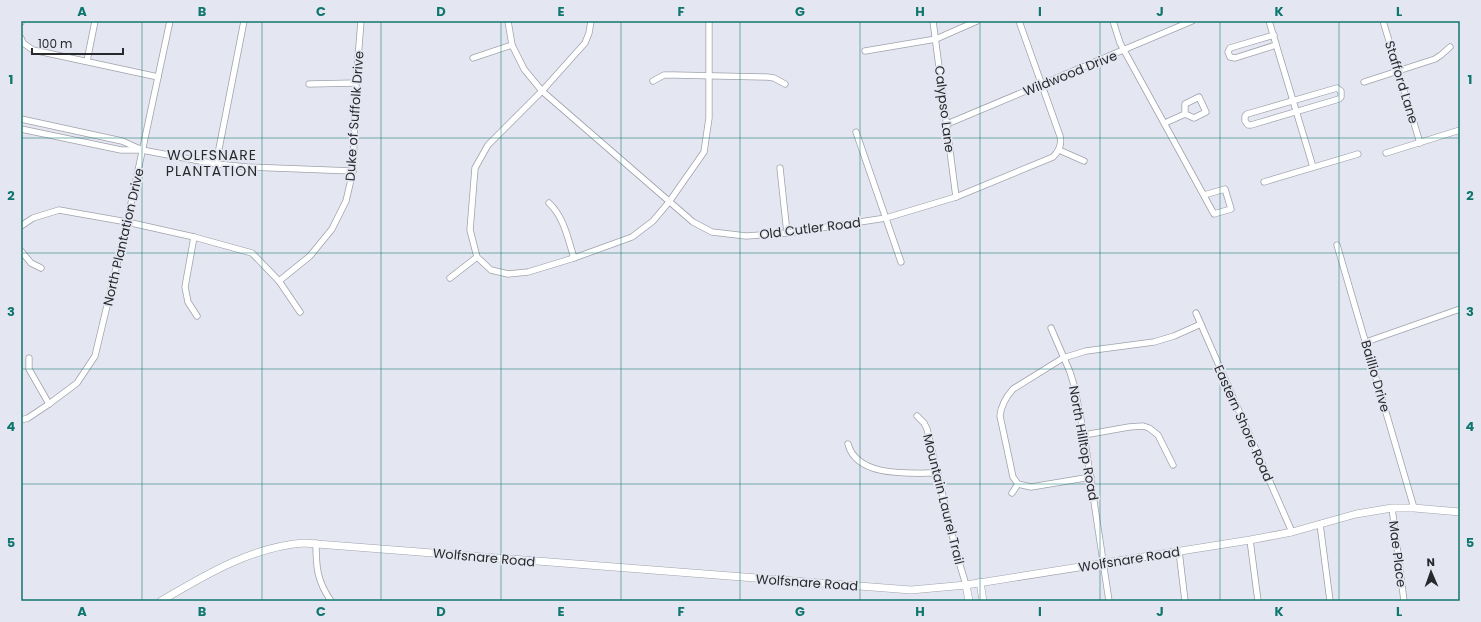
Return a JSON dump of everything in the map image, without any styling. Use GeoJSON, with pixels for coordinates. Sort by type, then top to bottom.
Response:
{"type":"FeatureCollection","features":[{"type":"Feature","properties":{"kind":"street"},"geometry":{"type":"LineString","coordinates":[[86,61],[95,21]]}},
{"type":"Feature","properties":{"kind":"street","name":"North Plantation Drive"},"geometry":{"type":"LineString","coordinates":[[21,420],[28,418],[49,404],[76,383],[95,356],[127,222],[170,21]]}},
{"type":"Feature","properties":{"kind":"street"},"geometry":{"type":"LineString","coordinates":[[216,164],[244,21]]}},
{"type":"Feature","properties":{"kind":"street","name":"Duke of Suffolk Drive"},"geometry":{"type":"LineString","coordinates":[[279,281],[310,256],[332,229],[346,201],[353,171],[356,83],[361,21]]}},
{"type":"Feature","properties":{"kind":"street","name":"Old Cutler Road"},"geometry":{"type":"LineString","coordinates":[[508,21],[512,45],[524,69],[542,91],[693,222],[712,232],[746,236],[787,233],[886,218],[956,197],[1053,157],[1059,150]]}},
{"type":"Feature","properties":{"kind":"street"},"geometry":{"type":"LineString","coordinates":[[591,21],[589,33],[585,43],[542,91],[488,145],[475,168],[470,230],[477,257],[491,270],[508,274],[528,272],[574,258],[632,237],[653,221],[669,202],[704,152],[709,118],[709,21]]}},
{"type":"Feature","properties":{"kind":"street","name":"Calypso Lane"},"geometry":{"type":"LineString","coordinates":[[933,21],[956,197]]}},
{"type":"Feature","properties":{"kind":"street"},"geometry":{"type":"LineString","coordinates":[[865,51],[936,39],[977,21]]}},
{"type":"Feature","properties":{"kind":"street"},"geometry":{"type":"LineString","coordinates":[[1019,21],[1060,136],[1059,150],[1084,161]]}},
{"type":"Feature","properties":{"kind":"street"},"geometry":{"type":"LineString","coordinates":[[1113,21],[1124,50],[1214,214],[1231,209],[1225,189],[1204,195]]}},
{"type":"Feature","properties":{"kind":"street","name":"Wildwood Drive"},"geometry":{"type":"LineString","coordinates":[[947,124],[1192,21]]}},
{"type":"Feature","properties":{"kind":"street"},"geometry":{"type":"LineString","coordinates":[[1269,21],[1313,167]]}},
{"type":"Feature","properties":{"kind":"street","name":"Stafford Lane"},"geometry":{"type":"LineString","coordinates":[[1384,21],[1420,143]]}},
{"type":"Feature","properties":{"kind":"street"},"geometry":{"type":"LineString","coordinates":[[1274,36],[1230,48],[1228,55],[1235,58],[1276,45]]}},
{"type":"Feature","properties":{"kind":"street"},"geometry":{"type":"LineString","coordinates":[[21,38],[23,44],[33,50],[158,77]]}},
{"type":"Feature","properties":{"kind":"street"},"geometry":{"type":"LineString","coordinates":[[472,58],[512,45]]}},
{"type":"Feature","properties":{"kind":"street"},"geometry":{"type":"LineString","coordinates":[[1364,82],[1435,59],[1450,46]]}},
{"type":"Feature","properties":{"kind":"street"},"geometry":{"type":"LineString","coordinates":[[653,81],[664,76],[709,75],[767,77],[774,78],[784,84]]}},
{"type":"Feature","properties":{"kind":"street"},"geometry":{"type":"LineString","coordinates":[[309,84],[356,83]]}},
{"type":"Feature","properties":{"kind":"street"},"geometry":{"type":"LineString","coordinates":[[1337,88],[1341,91],[1341,97],[1339,99],[1251,125],[1248,125],[1245,121],[1245,116],[1247,114],[1293,100],[1337,88]]}},
{"type":"Feature","properties":{"kind":"street"},"geometry":{"type":"LineString","coordinates":[[1165,123],[1184,114]]}},
{"type":"Feature","properties":{"kind":"street"},"geometry":{"type":"LineString","coordinates":[[21,119],[122,141],[142,150]]}},
{"type":"Feature","properties":{"kind":"street"},"geometry":{"type":"LineString","coordinates":[[21,129],[121,150],[142,150],[216,164],[247,167],[353,171]]}},
{"type":"Feature","properties":{"kind":"street"},"geometry":{"type":"LineString","coordinates":[[1386,153],[1460,130]]}},
{"type":"Feature","properties":{"kind":"street"},"geometry":{"type":"LineString","coordinates":[[856,132],[901,262]]}},
{"type":"Feature","properties":{"kind":"street"},"geometry":{"type":"LineString","coordinates":[[1264,182],[1358,154]]}},
{"type":"Feature","properties":{"kind":"street"},"geometry":{"type":"LineString","coordinates":[[780,168],[787,233]]}},
{"type":"Feature","properties":{"kind":"street"},"geometry":{"type":"LineString","coordinates":[[549,204],[562,219],[574,258]]}},
{"type":"Feature","properties":{"kind":"street"},"geometry":{"type":"LineString","coordinates":[[21,226],[33,218],[59,210],[127,222],[194,237],[252,253],[279,281],[300,312]]}},
{"type":"Feature","properties":{"kind":"street"},"geometry":{"type":"LineString","coordinates":[[194,237],[185,287],[188,302],[197,316]]}},
{"type":"Feature","properties":{"kind":"street","name":"Baillio Drive"},"geometry":{"type":"LineString","coordinates":[[1337,244],[1414,508]]}},
{"type":"Feature","properties":{"kind":"street"},"geometry":{"type":"LineString","coordinates":[[21,251],[31,263],[41,268]]}},
{"type":"Feature","properties":{"kind":"street"},"geometry":{"type":"LineString","coordinates":[[450,278],[477,257]]}},
{"type":"Feature","properties":{"kind":"street"},"geometry":{"type":"LineString","coordinates":[[1366,342],[1460,309]]}},
{"type":"Feature","properties":{"kind":"street","name":"Eastern Shore Road"},"geometry":{"type":"LineString","coordinates":[[1196,313],[1292,532]]}},
{"type":"Feature","properties":{"kind":"street"},"geometry":{"type":"LineString","coordinates":[[1091,477],[1031,487],[1018,484],[1013,477],[1000,416],[1001,408],[1008,395],[1013,389],[1063,358],[1086,351],[1154,342],[1174,336],[1201,324]]}},
{"type":"Feature","properties":{"kind":"street","name":"North Hilltop Road"},"geometry":{"type":"LineString","coordinates":[[1051,328],[1074,385],[1091,477],[1109,601]]}},
{"type":"Feature","properties":{"kind":"street"},"geometry":{"type":"LineString","coordinates":[[29,358],[29,369],[49,404]]}},
{"type":"Feature","properties":{"kind":"street","name":"Mountain Laurel Trail"},"geometry":{"type":"LineString","coordinates":[[917,416],[924,423],[927,429],[958,560],[966,585]]}},
{"type":"Feature","properties":{"kind":"street"},"geometry":{"type":"LineString","coordinates":[[1084,435],[1143,426],[1149,428],[1158,435],[1173,465]]}},
{"type":"Feature","properties":{"kind":"street"},"geometry":{"type":"LineString","coordinates":[[848,444],[856,459],[878,470],[938,473]]}},
{"type":"Feature","properties":{"kind":"street"},"geometry":{"type":"LineString","coordinates":[[1012,492],[1018,484]]}},
{"type":"Feature","properties":{"kind":"street","name":"Wolfsnare Road"},"geometry":{"type":"LineString","coordinates":[[161,601],[204,575],[231,562],[261,551],[292,544],[316,543],[911,590],[966,585],[1250,540],[1292,532],[1356,514],[1392,508],[1414,508],[1460,512]]}},
{"type":"Feature","properties":{"kind":"street","name":"Mae Place"},"geometry":{"type":"LineString","coordinates":[[1392,508],[1404,601]]}},
{"type":"Feature","properties":{"kind":"street"},"geometry":{"type":"LineString","coordinates":[[1320,524],[1330,601]]}},
{"type":"Feature","properties":{"kind":"street"},"geometry":{"type":"LineString","coordinates":[[1250,540],[1258,601]]}},
{"type":"Feature","properties":{"kind":"street"},"geometry":{"type":"LineString","coordinates":[[316,543],[317,571],[320,582],[331,601]]}},
{"type":"Feature","properties":{"kind":"street"},"geometry":{"type":"LineString","coordinates":[[1179,551],[1185,601]]}},
{"type":"Feature","properties":{"kind":"street"},"geometry":{"type":"LineString","coordinates":[[980,582],[982,601]]}},
{"type":"Feature","properties":{"kind":"street"},"geometry":{"type":"LineString","coordinates":[[966,585],[969,601]]}},
{"type":"Feature","properties":{"kind":"district","name":"WOLFSNARE PLANTATION"},"geometry":{"type":"Point","coordinates":[212,164]}}]}
